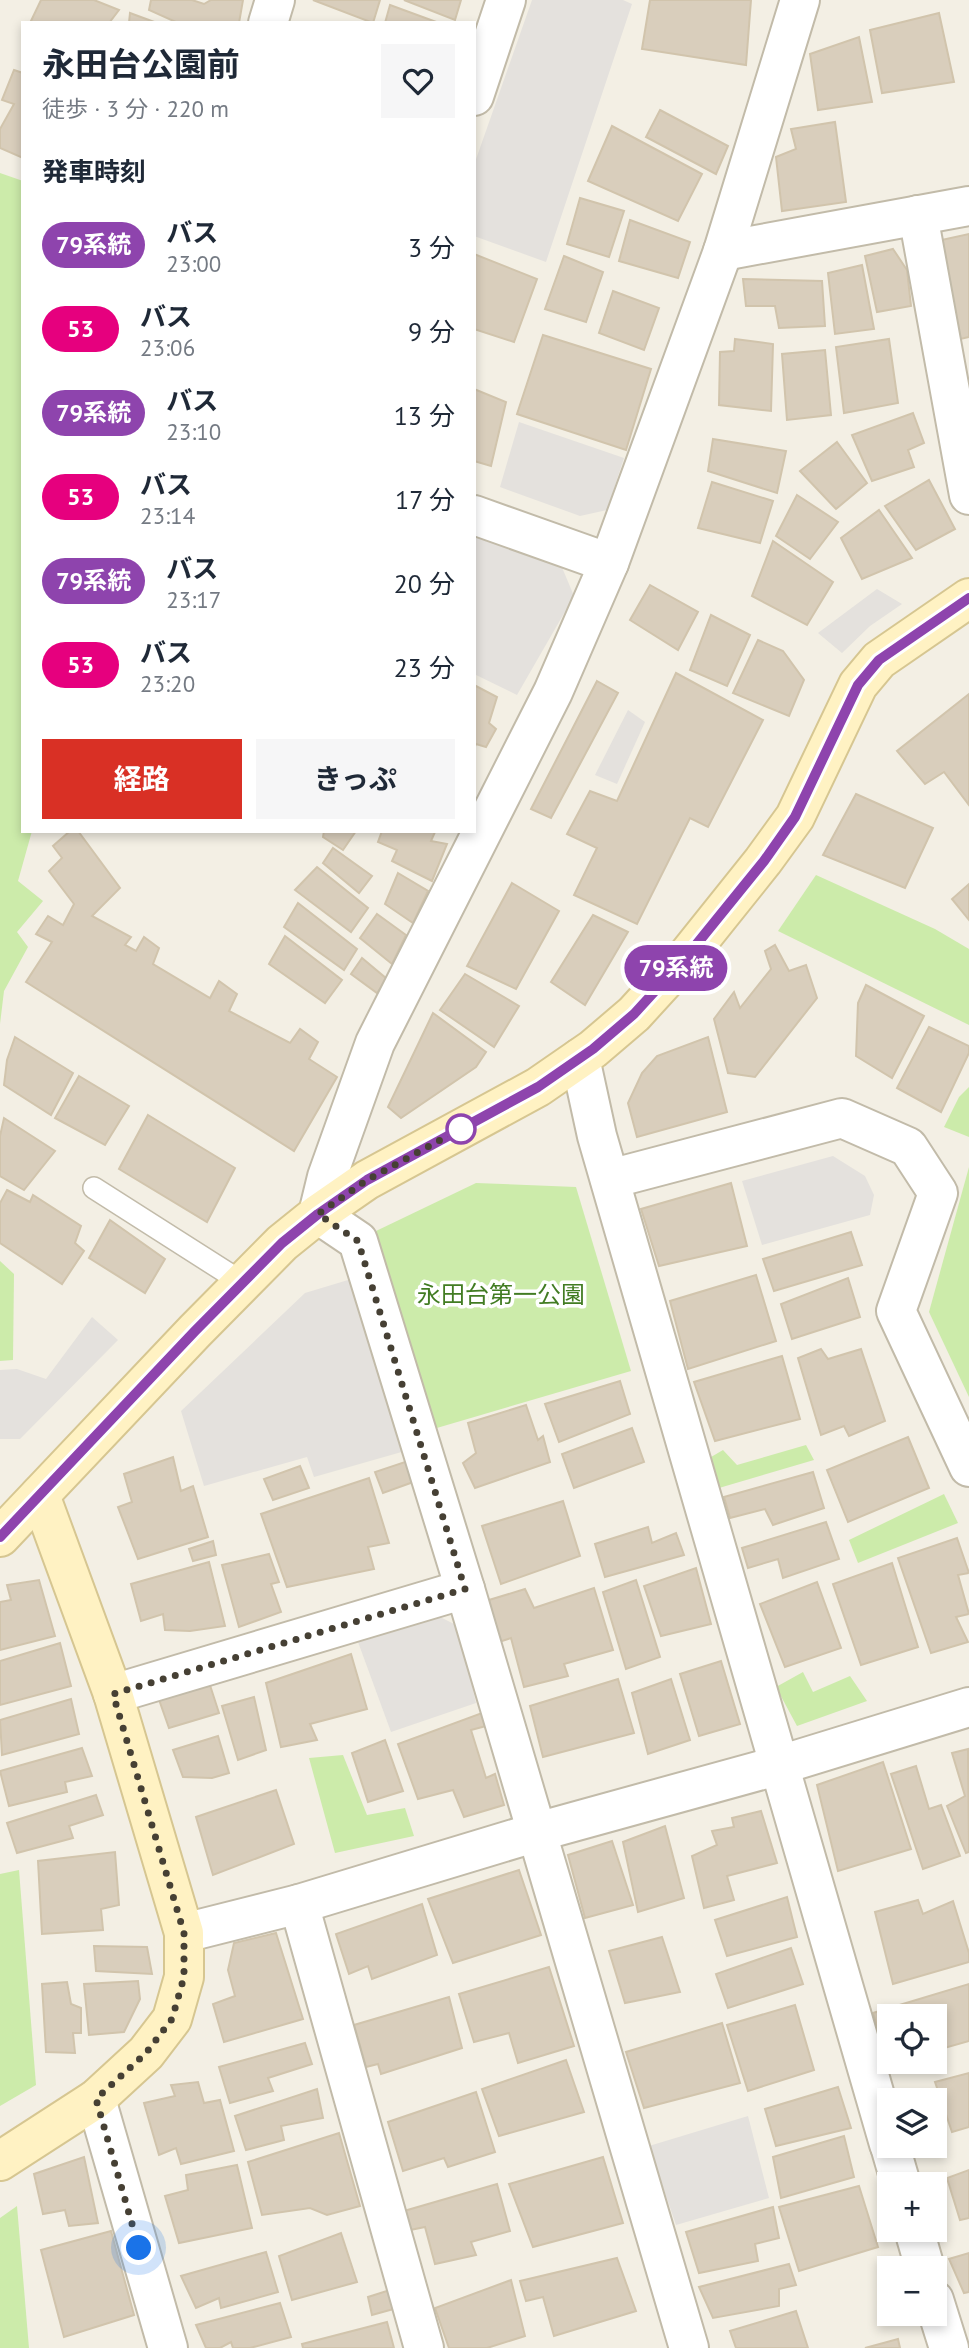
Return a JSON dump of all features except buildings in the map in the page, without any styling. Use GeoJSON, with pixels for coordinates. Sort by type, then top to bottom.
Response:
{"type":"FeatureCollection","features":[{"type":"Feature","properties":{"kind":"street"},"geometry":{"type":"LineString","coordinates":[[269,21],[275,0]]}},
{"type":"Feature","properties":{"kind":"street"},"geometry":{"type":"LineString","coordinates":[[476,90],[506,0]]}},
{"type":"Feature","properties":{"kind":"street"},"geometry":{"type":"LineString","coordinates":[[318,1214],[327,1177],[375,1043],[553,692],[609,563],[723,251],[808,2]]}},
{"type":"Feature","properties":{"kind":"street"},"geometry":{"type":"LineString","coordinates":[[723,251],[969,206]]}},
{"type":"Feature","properties":{"kind":"street"},"geometry":{"type":"LineString","coordinates":[[918,215],[969,495]]}},
{"type":"Feature","properties":{"kind":"street"},"geometry":{"type":"LineString","coordinates":[[476,516],[609,563]]}},
{"type":"Feature","properties":{"kind":"street"},"geometry":{"type":"LineString","coordinates":[[0,1536],[282,1243],[367,1180],[538,1087],[580,1058],[634,1014],[687,956],[764,861],[795,817],[858,685],[879,660],[969,598]]}},
{"type":"Feature","properties":{"kind":"street"},"geometry":{"type":"LineString","coordinates":[[580,1058],[597,1136],[877,2103]]}},
{"type":"Feature","properties":{"kind":"street"},"geometry":{"type":"LineString","coordinates":[[610,1179],[842,1118],[908,1147],[938,1193],[896,1311],[969,1467]]}},
{"type":"Feature","properties":{"kind":"street"},"geometry":{"type":"LineString","coordinates":[[318,1214],[358,1241],[465,1589],[689,2348]]}},
{"type":"Feature","properties":{"kind":"street"},"geometry":{"type":"LineString","coordinates":[[0,2161],[96,2099],[146,2053],[172,2019],[184,1977],[184,1933],[113,1694],[40,1495]]}},
{"type":"Feature","properties":{"kind":"street"},"geometry":{"type":"LineString","coordinates":[[113,1694],[465,1589]]}},
{"type":"Feature","properties":{"kind":"street"},"geometry":{"type":"LineString","coordinates":[[184,1933],[299,1904],[537,1832],[780,1765],[969,1707]]}},
{"type":"Feature","properties":{"kind":"street"},"geometry":{"type":"LineString","coordinates":[[299,1904],[424,2348]]}},
{"type":"Feature","properties":{"kind":"street"},"geometry":{"type":"LineString","coordinates":[[96,2099],[168,2348]]}},
{"type":"Feature","properties":{"kind":"street"},"geometry":{"type":"LineString","coordinates":[[942,2326],[948,2348]]}},
{"type":"Feature","properties":{"kind":"lane"},"geometry":{"type":"LineString","coordinates":[[94,1188],[243,1283]]}},
{"type":"Feature","properties":{"kind":"green space"},"geometry":{"type":"Polygon","coordinates":[[[0,173],[21,180],[21,833],[31,833],[18,881],[43,901],[17,932],[28,947],[4,991],[0,1024],[0,173]]]}},
{"type":"Feature","properties":{"kind":"green space"},"geometry":{"type":"Polygon","coordinates":[[[816,875],[935,929],[969,949],[969,1025],[778,931],[816,875]]]}},
{"type":"Feature","properties":{"kind":"green space"},"geometry":{"type":"Polygon","coordinates":[[[969,1087],[969,1137],[944,1127],[959,1097],[969,1087]]]}},
{"type":"Feature","properties":{"kind":"green space"},"geometry":{"type":"Polygon","coordinates":[[[969,1167],[969,1397],[929,1312],[969,1167]]]}},
{"type":"Feature","properties":{"kind":"green space","name":"永田台第一公園"},"geometry":{"type":"Polygon","coordinates":[[[476,1183],[576,1187],[631,1371],[430,1430],[376,1231],[476,1183]]]}},
{"type":"Feature","properties":{"kind":"green space"},"geometry":{"type":"Polygon","coordinates":[[[0,1261],[14,1274],[13,1360],[0,1361],[0,1261]]]}},
{"type":"Feature","properties":{"kind":"green space"},"geometry":{"type":"Polygon","coordinates":[[[806,1445],[814,1460],[719,1488],[706,1460],[723,1450],[737,1465],[806,1445]]]}},
{"type":"Feature","properties":{"kind":"green space"},"geometry":{"type":"Polygon","coordinates":[[[944,1494],[958,1523],[858,1563],[849,1540],[944,1494]]]}},
{"type":"Feature","properties":{"kind":"green space"},"geometry":{"type":"Polygon","coordinates":[[[803,1672],[813,1692],[850,1676],[867,1701],[797,1726],[776,1687],[803,1672]]]}},
{"type":"Feature","properties":{"kind":"green space"},"geometry":{"type":"Polygon","coordinates":[[[343,1755],[367,1815],[405,1808],[414,1836],[335,1853],[309,1758],[343,1755]]]}},
{"type":"Feature","properties":{"kind":"green space"},"geometry":{"type":"Polygon","coordinates":[[[19,1870],[36,2085],[0,2106],[0,1874],[19,1870]]]}},
{"type":"Feature","properties":{"kind":"green space"},"geometry":{"type":"Polygon","coordinates":[[[17,2206],[29,2348],[0,2348],[0,2218],[17,2206]]]}},
{"type":"Feature","properties":{"kind":"shaded area"},"geometry":{"type":"Polygon","coordinates":[[[532,0],[623,0],[632,4],[546,262],[476,237],[476,159],[532,0]]]}},
{"type":"Feature","properties":{"kind":"shaded area"},"geometry":{"type":"Polygon","coordinates":[[[519,422],[624,458],[607,510],[580,516],[500,487],[519,422]]]}},
{"type":"Feature","properties":{"kind":"shaded area"},"geometry":{"type":"Polygon","coordinates":[[[476,538],[561,565],[574,596],[517,695],[476,675],[476,538]]]}},
{"type":"Feature","properties":{"kind":"shaded area"},"geometry":{"type":"Polygon","coordinates":[[[877,589],[902,604],[870,626],[842,653],[818,633],[877,589]]]}},
{"type":"Feature","properties":{"kind":"shaded area"},"geometry":{"type":"Polygon","coordinates":[[[628,710],[645,722],[617,784],[595,775],[628,710]]]}},
{"type":"Feature","properties":{"kind":"shaded area"},"geometry":{"type":"Polygon","coordinates":[[[833,1156],[865,1176],[874,1195],[870,1215],[762,1245],[742,1181],[833,1156]]]}},
{"type":"Feature","properties":{"kind":"shaded area"},"geometry":{"type":"Polygon","coordinates":[[[358,1277],[405,1451],[314,1477],[307,1457],[204,1486],[181,1411],[305,1293],[358,1277]]]}},
{"type":"Feature","properties":{"kind":"shaded area"},"geometry":{"type":"Polygon","coordinates":[[[92,1317],[118,1340],[20,1439],[0,1439],[0,1370],[17,1369],[46,1379],[92,1317]]]}},
{"type":"Feature","properties":{"kind":"shaded area"},"geometry":{"type":"Polygon","coordinates":[[[436,1615],[458,1626],[476,1703],[391,1732],[358,1642],[436,1615]]]}},
{"type":"Feature","properties":{"kind":"shaded area"},"geometry":{"type":"Polygon","coordinates":[[[748,2116],[769,2198],[676,2225],[649,2146],[748,2116]]]}},
{"type":"Feature","properties":{"kind":"bus line","name":"79系統"},"geometry":{"type":"LineString","coordinates":[[0,1537],[282,1243],[367,1180],[538,1087],[593,1049],[634,1014],[687,956],[764,861],[795,817],[858,685],[879,660],[969,598]]}},
{"type":"Feature","properties":{"kind":"route"},"geometry":{"type":"LineString","coordinates":[[139,2248],[96,2099],[146,2053],[172,2019],[184,1977],[184,1933],[113,1694],[465,1589],[358,1241],[318,1214],[367,1180],[468,1125],[461,1129]]}}]}
